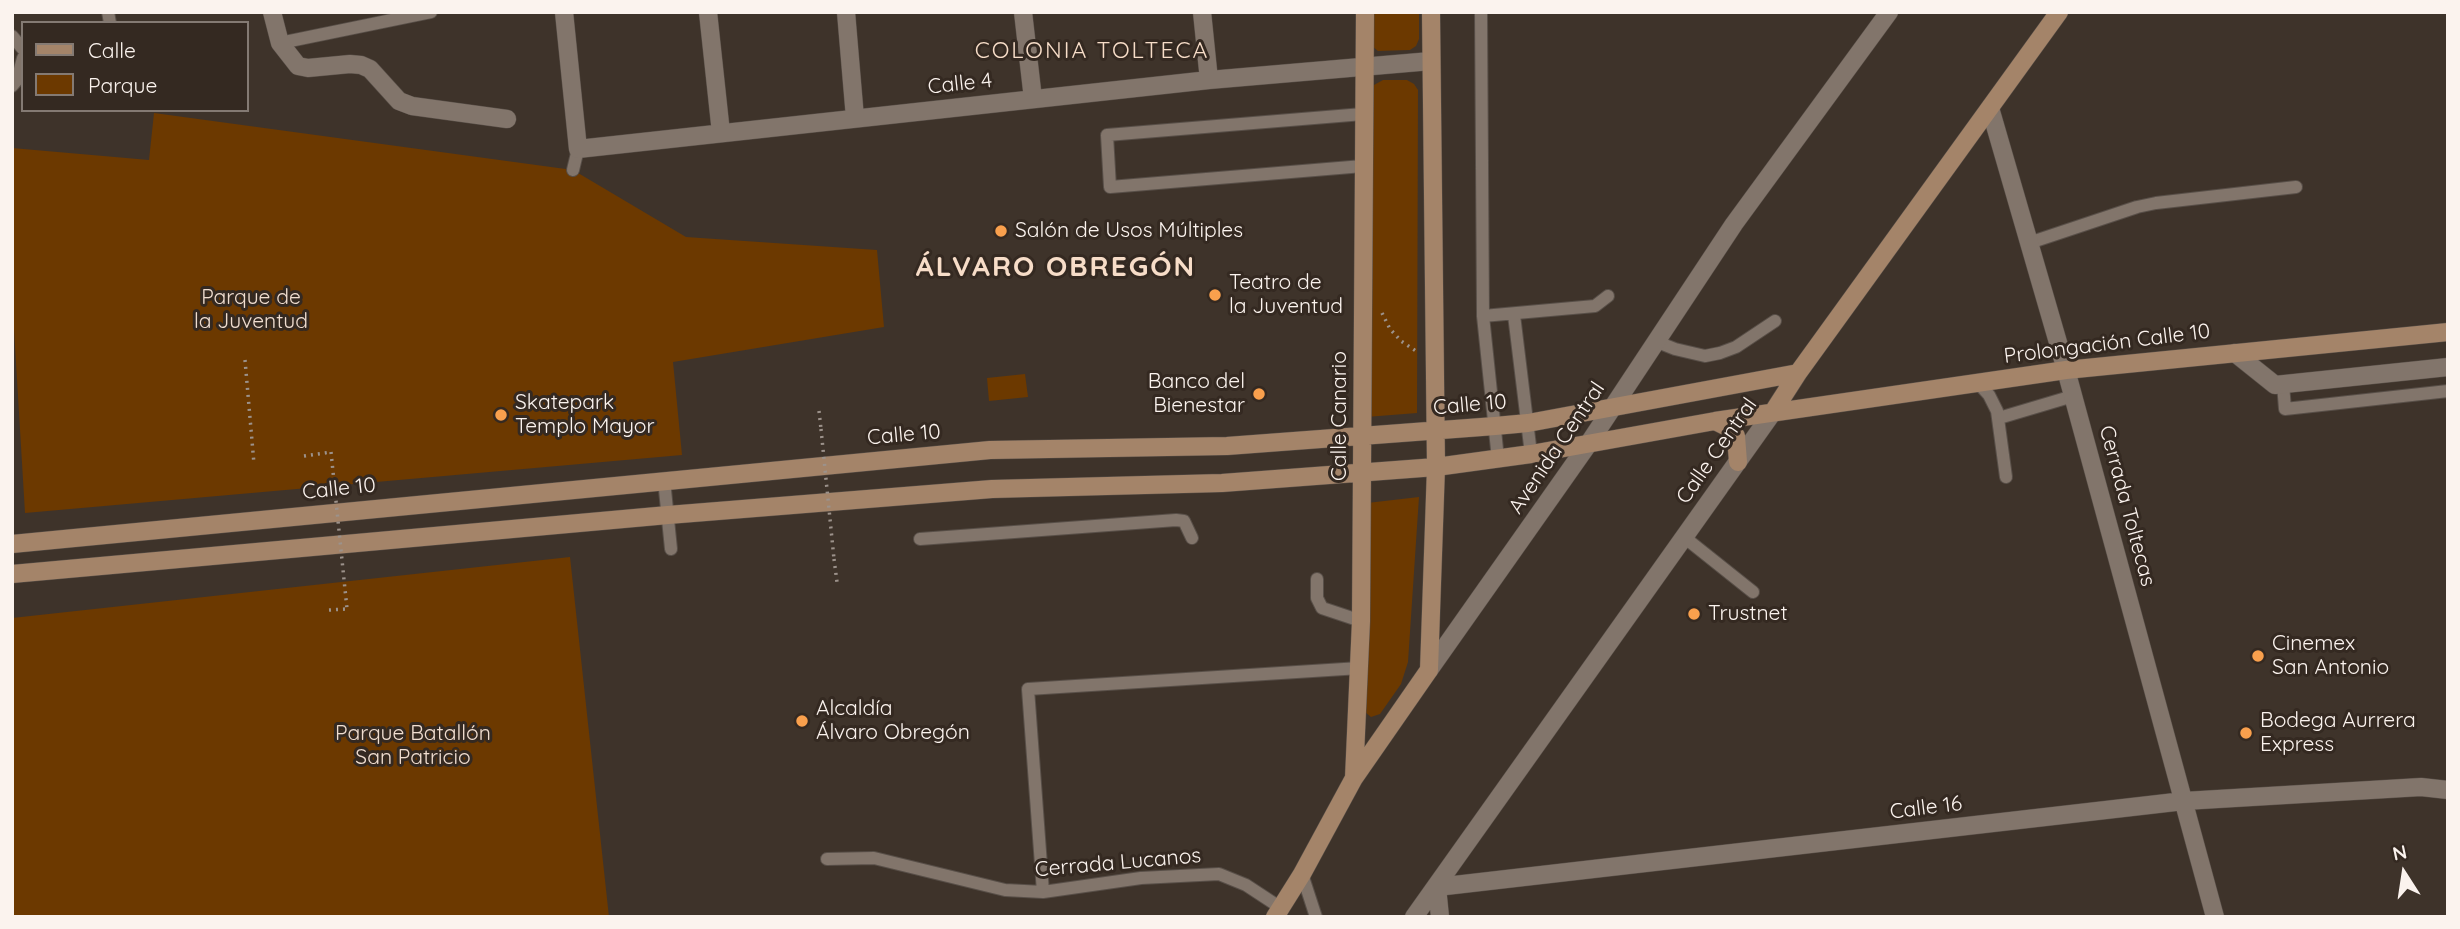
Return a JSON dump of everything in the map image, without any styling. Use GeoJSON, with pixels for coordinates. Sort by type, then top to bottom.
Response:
{"type":"FeatureCollection","features":[{"type":"Feature","properties":{"kind":"street"},"geometry":{"type":"LineString","coordinates":[[272,12],[280,43],[298,66],[308,68],[350,64],[370,69],[399,101],[412,106],[507,119]]}},
{"type":"Feature","properties":{"kind":"street"},"geometry":{"type":"LineString","coordinates":[[564,12],[578,149]]}},
{"type":"Feature","properties":{"kind":"street"},"geometry":{"type":"LineString","coordinates":[[708,12],[722,133]]}},
{"type":"Feature","properties":{"kind":"street"},"geometry":{"type":"LineString","coordinates":[[846,12],[855,118]]}},
{"type":"Feature","properties":{"kind":"street"},"geometry":{"type":"LineString","coordinates":[[1023,12],[1033,99]]}},
{"type":"Feature","properties":{"kind":"street"},"geometry":{"type":"LineString","coordinates":[[1202,12],[1209,80]]}},
{"type":"Feature","properties":{"kind":"street","name":"Calle Canario"},"geometry":{"type":"LineString","coordinates":[[1354,778],[1361,621],[1365,12]]}},
{"type":"Feature","properties":{"kind":"street"},"geometry":{"type":"LineString","coordinates":[[1429,670],[1436,467],[1431,12]]}},
{"type":"Feature","properties":{"kind":"street","name":"Avenida Central"},"geometry":{"type":"LineString","coordinates":[[1278,912],[1302,874],[1354,778],[1589,443],[1734,223],[1889,12]]}},
{"type":"Feature","properties":{"kind":"street","name":"Calle Central"},"geometry":{"type":"LineString","coordinates":[[1414,917],[1738,463],[1798,373],[2059,12]]}},
{"type":"Feature","properties":{"kind":"street","name":"Calle 4"},"geometry":{"type":"LineString","coordinates":[[578,149],[1209,80],[1431,61]]}},
{"type":"Feature","properties":{"kind":"street","name":"Cerrada Toltecas"},"geometry":{"type":"LineString","coordinates":[[1990,108],[2066,370],[2215,917]]}},
{"type":"Feature","properties":{"kind":"street","name":"Prolongación Calle 10"},"geometry":{"type":"LineString","coordinates":[[1773,412],[2066,370],[2448,332]]}},
{"type":"Feature","properties":{"kind":"street"},"geometry":{"type":"LineString","coordinates":[[2235,353],[2275,385],[2448,366]]}},
{"type":"Feature","properties":{"kind":"street","name":"Calle 10"},"geometry":{"type":"LineString","coordinates":[[12,544],[990,450],[1227,446],[1436,432],[1528,423],[1798,373]]}},
{"type":"Feature","properties":{"kind":"street"},"geometry":{"type":"LineString","coordinates":[[12,574],[992,489],[1222,483],[1436,467],[1531,454],[1773,412]]}},
{"type":"Feature","properties":{"kind":"street"},"geometry":{"type":"LineString","coordinates":[[1715,421],[1729,428],[1736,436],[1738,463]]}},
{"type":"Feature","properties":{"kind":"street","name":"Calle 16"},"geometry":{"type":"LineString","coordinates":[[2421,787],[2448,778]]}},
{"type":"Feature","properties":{"kind":"street","name":"Calle 16"},"geometry":{"type":"LineString","coordinates":[[1437,887],[2184,801],[2421,787],[2448,790]]}},
{"type":"Feature","properties":{"kind":"street"},"geometry":{"type":"LineString","coordinates":[[1437,887],[1440,917]]}},
{"type":"Feature","properties":{"kind":"lane"},"geometry":{"type":"LineString","coordinates":[[280,43],[431,12]]}},
{"type":"Feature","properties":{"kind":"lane"},"geometry":{"type":"LineString","coordinates":[[1481,12],[1483,316],[1498,459]]}},
{"type":"Feature","properties":{"kind":"lane"},"geometry":{"type":"LineString","coordinates":[[12,86],[17,80],[21,65]]}},
{"type":"Feature","properties":{"kind":"lane"},"geometry":{"type":"LineString","coordinates":[[1363,114],[1107,135],[1110,187],[1363,166]]}},
{"type":"Feature","properties":{"kind":"lane"},"geometry":{"type":"LineString","coordinates":[[573,170],[578,149]]}},
{"type":"Feature","properties":{"kind":"lane"},"geometry":{"type":"LineString","coordinates":[[2029,243],[2156,203],[2296,187]]}},
{"type":"Feature","properties":{"kind":"lane"},"geometry":{"type":"LineString","coordinates":[[1483,316],[1595,306],[1608,296]]}},
{"type":"Feature","properties":{"kind":"lane"},"geometry":{"type":"LineString","coordinates":[[1514,315],[1531,454]]}},
{"type":"Feature","properties":{"kind":"lane"},"geometry":{"type":"LineString","coordinates":[[1656,341],[1705,356],[1736,347],[1775,321]]}},
{"type":"Feature","properties":{"kind":"lane"},"geometry":{"type":"LineString","coordinates":[[1978,383],[1989,395],[1999,418],[2006,477]]}},
{"type":"Feature","properties":{"kind":"lane"},"geometry":{"type":"LineString","coordinates":[[2283,384],[2285,409],[2448,391]]}},
{"type":"Feature","properties":{"kind":"lane"},"geometry":{"type":"LineString","coordinates":[[1999,418],[2073,396]]}},
{"type":"Feature","properties":{"kind":"lane"},"geometry":{"type":"LineString","coordinates":[[664,480],[671,549]]}},
{"type":"Feature","properties":{"kind":"lane"},"geometry":{"type":"LineString","coordinates":[[920,539],[1176,520],[1184,521],[1192,538]]}},
{"type":"Feature","properties":{"kind":"lane"},"geometry":{"type":"LineString","coordinates":[[1684,537],[1753,592]]}},
{"type":"Feature","properties":{"kind":"lane"},"geometry":{"type":"LineString","coordinates":[[1317,579],[1317,598],[1322,608],[1361,621]]}},
{"type":"Feature","properties":{"kind":"lane"},"geometry":{"type":"LineString","coordinates":[[1043,892],[1028,689],[1360,668]]}},
{"type":"Feature","properties":{"kind":"lane","name":"Cerrada Lucanos"},"geometry":{"type":"LineString","coordinates":[[827,859],[874,858],[1005,890],[1043,892],[1115,881],[1184,874],[1219,874],[1245,885],[1278,912]]}},
{"type":"Feature","properties":{"kind":"lane"},"geometry":{"type":"LineString","coordinates":[[1302,874],[1316,917]]}},
{"type":"Feature","properties":{"kind":"path"},"geometry":{"type":"LineString","coordinates":[[245,360],[254,464]]}},
{"type":"Feature","properties":{"kind":"path"},"geometry":{"type":"LineString","coordinates":[[819,411],[837,582]]}},
{"type":"Feature","properties":{"kind":"path"},"geometry":{"type":"LineString","coordinates":[[304,456],[331,452],[347,609],[329,610]]}},
{"type":"Feature","properties":{"kind":"green space"},"geometry":{"type":"Polygon","coordinates":[[[1369,12],[1419,12],[1419,39],[1416,46],[1410,50],[1378,51],[1372,46],[1369,12]]]}},
{"type":"Feature","properties":{"kind":"green space"},"geometry":{"type":"Polygon","coordinates":[[[1383,80],[1407,80],[1418,90],[1417,413],[1366,417],[1370,93],[1374,85],[1383,80]]]}},
{"type":"Feature","properties":{"kind":"green space","name":"Parque de la Juventud"},"geometry":{"type":"Polygon","coordinates":[[[154,113],[573,170],[686,237],[877,250],[884,327],[673,362],[682,455],[25,513],[12,296],[12,148],[149,160],[154,113]]]}},
{"type":"Feature","properties":{"kind":"green space"},"geometry":{"type":"Polygon","coordinates":[[[1025,374],[1028,397],[989,401],[987,378],[1025,374]]]}},
{"type":"Feature","properties":{"kind":"green space"},"geometry":{"type":"Polygon","coordinates":[[[1419,497],[1408,662],[1401,684],[1380,714],[1371,717],[1365,712],[1367,503],[1419,497]]]}},
{"type":"Feature","properties":{"kind":"green space","name":"Parque Batallón San Patricio"},"geometry":{"type":"Polygon","coordinates":[[[570,557],[609,917],[12,917],[12,618],[570,557]]]}},
{"type":"Feature","properties":{"kind":"place","name":"Salón de Usos Múltiples"},"geometry":{"type":"Point","coordinates":[1001,231]}},
{"type":"Feature","properties":{"kind":"place","name":"Teatro de la Juventud"},"geometry":{"type":"Point","coordinates":[1215,295]}},
{"type":"Feature","properties":{"kind":"place","name":"Banco del Bienestar"},"geometry":{"type":"Point","coordinates":[1259,394]}},
{"type":"Feature","properties":{"kind":"place","name":"Skatepark Templo Mayor"},"geometry":{"type":"Point","coordinates":[501,415]}},
{"type":"Feature","properties":{"kind":"place","name":"Trustnet"},"geometry":{"type":"Point","coordinates":[1694,614]}},
{"type":"Feature","properties":{"kind":"place","name":"Cinemex San Antonio"},"geometry":{"type":"Point","coordinates":[2258,656]}},
{"type":"Feature","properties":{"kind":"place","name":"Alcaldía Álvaro Obregón"},"geometry":{"type":"Point","coordinates":[802,721]}},
{"type":"Feature","properties":{"kind":"place","name":"Bodega Aurrera Express"},"geometry":{"type":"Point","coordinates":[2246,733]}},
{"type":"Feature","properties":{"kind":"district","name":"COLONIA TOLTECA"},"geometry":{"type":"Point","coordinates":[1092,51]}},
{"type":"Feature","properties":{"kind":"district","name":"ÁLVARO OBREGÓN"},"geometry":{"type":"Point","coordinates":[1056,268]}}]}
